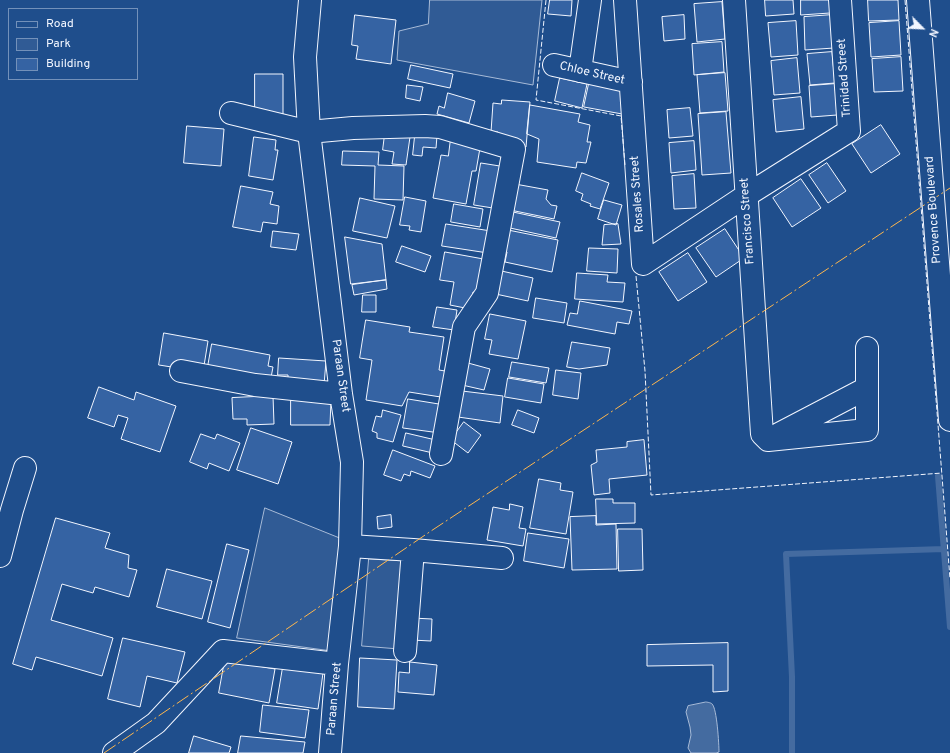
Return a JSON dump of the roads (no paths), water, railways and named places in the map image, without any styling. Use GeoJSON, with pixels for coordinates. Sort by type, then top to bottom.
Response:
{"type":"FeatureCollection","features":[{"type":"Feature","properties":{"kind":"street","name":"Paraan Street"},"geometry":{"type":"LineString","coordinates":[[310,0],[305,57],[309,132],[341,394],[352,462],[350,546],[337,664],[330,753]]}},
{"type":"Feature","properties":{"kind":"street"},"geometry":{"type":"LineString","coordinates":[[580,71],[590,0]]}},
{"type":"Feature","properties":{"kind":"street","name":"Rosales Street"},"geometry":{"type":"LineString","coordinates":[[625,0],[631,82],[636,267],[746,195]]}},
{"type":"Feature","properties":{"kind":"street","name":"Francisco Street"},"geometry":{"type":"LineString","coordinates":[[734,0],[762,434],[768,440]]}},
{"type":"Feature","properties":{"kind":"street","name":"Trinidad Street"},"geometry":{"type":"LineString","coordinates":[[746,195],[848,131],[840,0]]}},
{"type":"Feature","properties":{"kind":"street","name":"Provence Boulevard"},"geometry":{"type":"LineString","coordinates":[[918,0],[950,420]]}},
{"type":"Feature","properties":{"kind":"street","name":"Chloe Street"},"geometry":{"type":"LineString","coordinates":[[554,65],[631,82]]}},
{"type":"Feature","properties":{"kind":"street"},"geometry":{"type":"LineString","coordinates":[[230,113],[309,132],[354,128],[440,127],[514,150],[486,293],[464,327],[441,454]]}},
{"type":"Feature","properties":{"kind":"street"},"geometry":{"type":"LineString","coordinates":[[768,440],[866,430],[866,348]]}},
{"type":"Feature","properties":{"kind":"street"},"geometry":{"type":"LineString","coordinates":[[181,371],[255,385],[341,394]]}},
{"type":"Feature","properties":{"kind":"street"},"geometry":{"type":"LineString","coordinates":[[768,440],[867,388]]}},
{"type":"Feature","properties":{"kind":"street"},"geometry":{"type":"LineString","coordinates":[[0,556],[6,508],[25,468]]}},
{"type":"Feature","properties":{"kind":"street"},"geometry":{"type":"LineString","coordinates":[[350,546],[502,558]]}},
{"type":"Feature","properties":{"kind":"street"},"geometry":{"type":"LineString","coordinates":[[405,651],[413,550]]}},
{"type":"Feature","properties":{"kind":"street"},"geometry":{"type":"LineString","coordinates":[[114,753],[156,724],[223,651],[337,664]]}},
{"type":"Feature","properties":{"kind":"waterway"},"geometry":{"type":"LineString","coordinates":[[938,476],[950,627]]}},
{"type":"Feature","properties":{"kind":"waterway"},"geometry":{"type":"LineString","coordinates":[[792,753],[792,677],[786,554],[944,549]]}}]}
